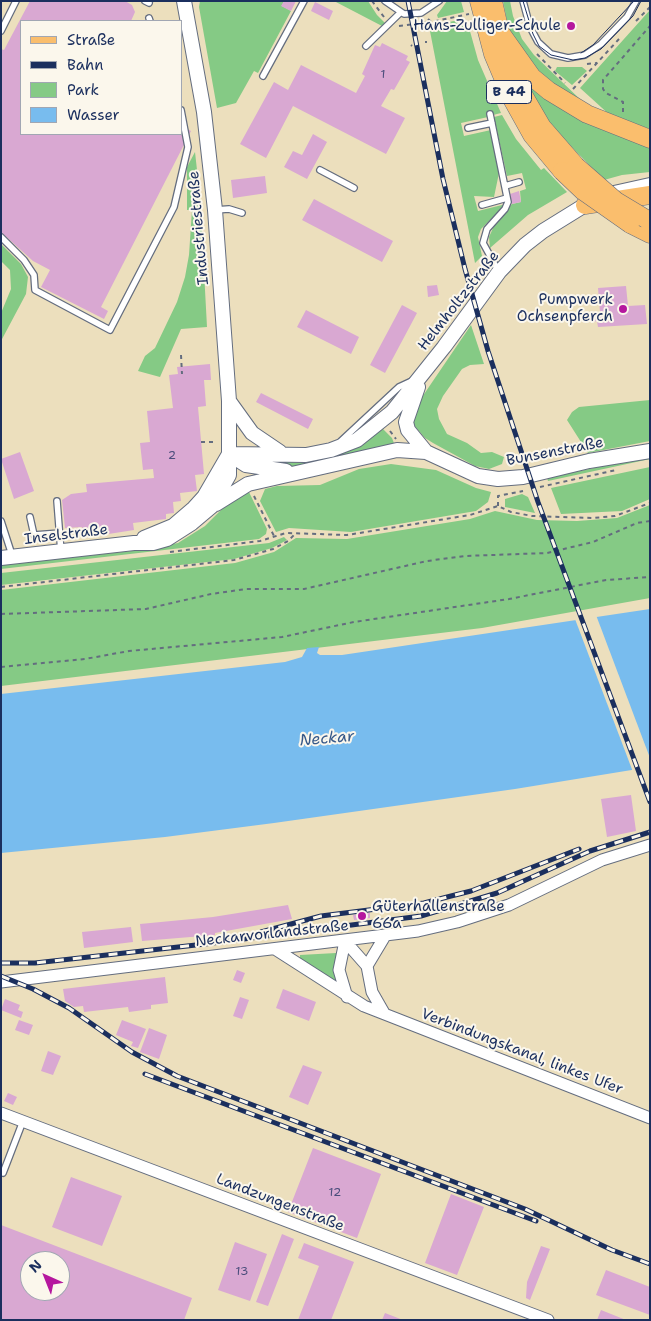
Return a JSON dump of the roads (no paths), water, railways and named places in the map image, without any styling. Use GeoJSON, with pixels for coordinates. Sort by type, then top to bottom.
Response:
{"type":"FeatureCollection","features":[{"type":"Feature","properties":{"kind":"main road","name":"B 44"},"geometry":{"type":"LineString","coordinates":[[494,1],[500,32],[510,65],[524,96],[569,168]]}},
{"type":"Feature","properties":{"kind":"main road","name":"B 44"},"geometry":{"type":"LineString","coordinates":[[475,7],[512,99],[532,135],[569,168],[616,201],[644,224]]}},
{"type":"Feature","properties":{"kind":"main road"},"geometry":{"type":"LineString","coordinates":[[500,32],[532,77],[549,91],[587,114],[650,139]]}},
{"type":"Feature","properties":{"kind":"main road"},"geometry":{"type":"LineString","coordinates":[[585,205],[650,195]]}},
{"type":"Feature","properties":{"kind":"street","name":"Industriestraße"},"geometry":{"type":"LineString","coordinates":[[184,1],[204,112],[214,210],[229,401],[229,454]]}},
{"type":"Feature","properties":{"kind":"street","name":"Helmholtzstraße"},"geometry":{"type":"LineString","coordinates":[[229,454],[306,455],[332,450],[357,440],[378,424],[423,374],[499,272],[543,230],[585,205],[614,192],[650,185]]}},
{"type":"Feature","properties":{"kind":"street","name":"Helmholtzstraße"},"geometry":{"type":"LineString","coordinates":[[423,374],[410,405],[406,422],[408,430],[426,452]]}},
{"type":"Feature","properties":{"kind":"street"},"geometry":{"type":"LineString","coordinates":[[229,401],[256,437],[284,454]]}},
{"type":"Feature","properties":{"kind":"street","name":"Bunsenstraße"},"geometry":{"type":"LineString","coordinates":[[211,507],[248,484],[397,450],[426,452],[478,476],[498,479],[523,477],[650,451]]}},
{"type":"Feature","properties":{"kind":"street","name":"Bunsenstraße"},"geometry":{"type":"LineString","coordinates":[[229,454],[246,465],[295,472]]}},
{"type":"Feature","properties":{"kind":"street","name":"Inselstraße"},"geometry":{"type":"LineString","coordinates":[[7,558],[134,542],[153,543],[167,539],[192,524],[211,507],[229,475],[229,454]]}},
{"type":"Feature","properties":{"kind":"street","name":"Inselstraße"},"geometry":{"type":"LineString","coordinates":[[134,542],[173,526],[194,508],[204,497],[229,454]]}},
{"type":"Feature","properties":{"kind":"street","name":"Neckarvorlandstraße"},"geometry":{"type":"LineString","coordinates":[[1,982],[385,936],[457,922],[509,905],[602,860],[650,845]]}},
{"type":"Feature","properties":{"kind":"street"},"geometry":{"type":"LineString","coordinates":[[367,966],[385,936]]}},
{"type":"Feature","properties":{"kind":"street"},"geometry":{"type":"LineString","coordinates":[[345,941],[367,966],[372,992],[384,1013]]}},
{"type":"Feature","properties":{"kind":"street"},"geometry":{"type":"LineString","coordinates":[[345,941],[339,970],[347,996]]}},
{"type":"Feature","properties":{"kind":"street","name":"Verbindungskanal, linkes Ufer"},"geometry":{"type":"LineString","coordinates":[[275,949],[315,973],[347,996],[399,1022],[650,1118]]}},
{"type":"Feature","properties":{"kind":"street","name":"Landzungenstraße"},"geometry":{"type":"LineString","coordinates":[[1,1113],[548,1320]]}},
{"type":"Feature","properties":{"kind":"lane"},"geometry":{"type":"LineString","coordinates":[[1,31],[16,1]]}},
{"type":"Feature","properties":{"kind":"lane"},"geometry":{"type":"LineString","coordinates":[[263,76],[304,1]]}},
{"type":"Feature","properties":{"kind":"lane"},"geometry":{"type":"LineString","coordinates":[[386,1],[401,12],[422,13],[439,1]]}},
{"type":"Feature","properties":{"kind":"lane"},"geometry":{"type":"LineString","coordinates":[[523,1],[530,28],[538,42],[551,54],[568,58],[585,55],[601,44],[627,17],[636,1]]}},
{"type":"Feature","properties":{"kind":"lane"},"geometry":{"type":"LineString","coordinates":[[366,46],[401,12]]}},
{"type":"Feature","properties":{"kind":"lane"},"geometry":{"type":"LineString","coordinates":[[490,114],[508,198],[508,206],[487,229],[483,238],[484,248],[499,272]]}},
{"type":"Feature","properties":{"kind":"lane"},"geometry":{"type":"LineString","coordinates":[[1,236],[24,260],[34,275],[35,290],[110,330],[174,207],[188,147],[182,115]]}},
{"type":"Feature","properties":{"kind":"lane"},"geometry":{"type":"LineString","coordinates":[[468,128],[492,123]]}},
{"type":"Feature","properties":{"kind":"lane"},"geometry":{"type":"LineString","coordinates":[[320,170],[354,188]]}},
{"type":"Feature","properties":{"kind":"lane"},"geometry":{"type":"LineString","coordinates":[[505,186],[520,182]]}},
{"type":"Feature","properties":{"kind":"lane"},"geometry":{"type":"LineString","coordinates":[[482,205],[508,198]]}},
{"type":"Feature","properties":{"kind":"lane"},"geometry":{"type":"LineString","coordinates":[[214,210],[229,209],[242,213]]}},
{"type":"Feature","properties":{"kind":"lane"},"geometry":{"type":"LineString","coordinates":[[57,501],[61,552]]}},
{"type":"Feature","properties":{"kind":"lane"},"geometry":{"type":"LineString","coordinates":[[30,517],[34,536],[60,533]]}},
{"type":"Feature","properties":{"kind":"lane"},"geometry":{"type":"LineString","coordinates":[[1,521],[7,558]]}},
{"type":"Feature","properties":{"kind":"lane"},"geometry":{"type":"LineString","coordinates":[[1,1172],[3,1173],[24,1121]]}},
{"type":"Feature","properties":{"kind":"water","name":"Neckar"},"geometry":{"type":"Polygon","coordinates":[[[650,609],[650,767],[515,789],[274,823],[165,837],[1,853],[1,694],[285,662],[302,657],[307,648],[319,647],[317,653],[320,655],[342,655],[650,609]]]}},
{"type":"Feature","properties":{"kind":"tram line"},"geometry":{"type":"LineString","coordinates":[[523,1],[533,34],[539,46],[551,55],[573,60],[585,58],[601,49],[633,16],[641,1]]}},
{"type":"Feature","properties":{"kind":"tram line"},"geometry":{"type":"LineString","coordinates":[[581,53],[593,45],[634,1]]}},
{"type":"Feature","properties":{"kind":"railway"},"geometry":{"type":"LineString","coordinates":[[408,1],[443,179],[488,351],[538,502],[650,802]]}},
{"type":"Feature","properties":{"kind":"railway"},"geometry":{"type":"LineString","coordinates":[[1,963],[35,963],[205,944],[421,916],[497,893],[590,851],[650,832]]}},
{"type":"Feature","properties":{"kind":"railway"},"geometry":{"type":"LineString","coordinates":[[261,932],[321,916],[424,903],[471,891],[579,849]]}},
{"type":"Feature","properties":{"kind":"railway"},"geometry":{"type":"LineString","coordinates":[[1,976],[33,989],[69,1008],[132,1052],[177,1076],[525,1209],[612,1250],[650,1264]]}},
{"type":"Feature","properties":{"kind":"railway"},"geometry":{"type":"LineString","coordinates":[[145,1074],[536,1221]]}},
{"type":"Feature","properties":{"kind":"place","name":"Hans-Zulliger-Schule"},"geometry":{"type":"Point","coordinates":[571,26]}},
{"type":"Feature","properties":{"kind":"place","name":"Pumpwerk Ochsenpferch"},"geometry":{"type":"Point","coordinates":[623,309]}},
{"type":"Feature","properties":{"kind":"place","name":"Güterhallenstraße 66a"},"geometry":{"type":"Point","coordinates":[362,916]}}]}
